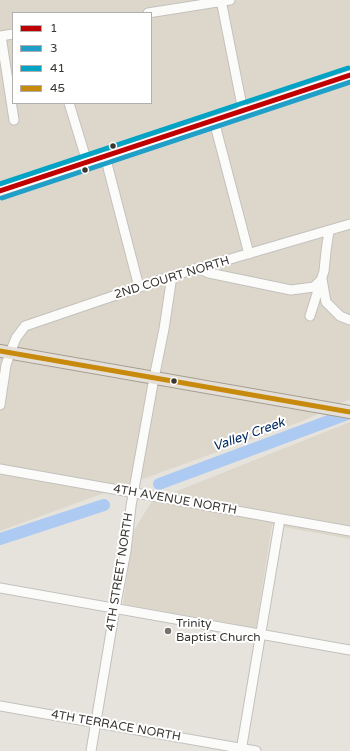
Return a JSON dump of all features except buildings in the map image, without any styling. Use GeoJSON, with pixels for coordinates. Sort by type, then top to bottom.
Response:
{"type":"FeatureCollection","features":[{"type":"Feature","properties":{"kind":"main road"},"geometry":{"type":"LineString","coordinates":[[5,352],[350,412]]}},
{"type":"Feature","properties":{"kind":"street"},"geometry":{"type":"LineString","coordinates":[[152,12],[224,0],[243,111]]}},
{"type":"Feature","properties":{"kind":"street"},"geometry":{"type":"LineString","coordinates":[[12,34],[1,36],[14,120]]}},
{"type":"Feature","properties":{"kind":"street"},"geometry":{"type":"LineString","coordinates":[[0,191],[350,75]]}},
{"type":"Feature","properties":{"kind":"street"},"geometry":{"type":"LineString","coordinates":[[69,104],[87,162]]}},
{"type":"Feature","properties":{"kind":"street"},"geometry":{"type":"LineString","coordinates":[[214,121],[249,254]]}},
{"type":"Feature","properties":{"kind":"street"},"geometry":{"type":"LineString","coordinates":[[106,156],[139,287]]}},
{"type":"Feature","properties":{"kind":"street","name":"2ND COURT NORTH"},"geometry":{"type":"LineString","coordinates":[[0,405],[6,365],[5,352],[25,326],[197,268],[350,224]]}},
{"type":"Feature","properties":{"kind":"street"},"geometry":{"type":"LineString","coordinates":[[310,316],[324,271],[329,231]]}},
{"type":"Feature","properties":{"kind":"street"},"geometry":{"type":"LineString","coordinates":[[197,268],[209,273],[292,290],[314,287],[322,279]]}},
{"type":"Feature","properties":{"kind":"street","name":"4TH STREET NORTH"},"geometry":{"type":"LineString","coordinates":[[91,751],[126,551],[131,506],[164,329],[172,276]]}},
{"type":"Feature","properties":{"kind":"street"},"geometry":{"type":"LineString","coordinates":[[322,279],[326,302],[340,316],[350,320]]}},
{"type":"Feature","properties":{"kind":"street","name":"4TH AVENUE NORTH"},"geometry":{"type":"LineString","coordinates":[[0,470],[134,492],[350,531]]}},
{"type":"Feature","properties":{"kind":"street"},"geometry":{"type":"LineString","coordinates":[[241,750],[280,519]]}},
{"type":"Feature","properties":{"kind":"street"},"geometry":{"type":"LineString","coordinates":[[0,588],[350,650]]}},
{"type":"Feature","properties":{"kind":"street","name":"4TH TERRACE NORTH"},"geometry":{"type":"LineString","coordinates":[[0,706],[241,750],[256,751]]}},
{"type":"Feature","properties":{"kind":"shaded area"},"geometry":{"type":"Polygon","coordinates":[[[0,0],[350,0],[350,399],[305,420],[0,531],[0,0]]]}},
{"type":"Feature","properties":{"kind":"shaded area"},"geometry":{"type":"Polygon","coordinates":[[[350,422],[350,539],[272,525],[256,628],[123,604],[134,530],[152,501],[350,422]]]}},
{"type":"Feature","properties":{"kind":"waterway","name":"Valley Creek"},"geometry":{"type":"LineString","coordinates":[[159,484],[350,413]]}},
{"type":"Feature","properties":{"kind":"waterway","name":"Valley Creek"},"geometry":{"type":"LineString","coordinates":[[0,539],[104,505]]}},
{"type":"Feature","properties":{"kind":"transit line","name":"41"},"geometry":{"type":"LineString","coordinates":[[0,184],[348,68]]}},
{"type":"Feature","properties":{"kind":"transit line","name":"1"},"geometry":{"type":"LineString","coordinates":[[0,191],[350,75]]}},
{"type":"Feature","properties":{"kind":"transit line","name":"3"},"geometry":{"type":"LineString","coordinates":[[2,198],[350,82]]}},
{"type":"Feature","properties":{"kind":"transit line","name":"45"},"geometry":{"type":"LineString","coordinates":[[0,351],[350,412]]}},
{"type":"Feature","properties":{"kind":"place","name":"Trinity Baptist Church"},"geometry":{"type":"Point","coordinates":[168,631]}}]}
